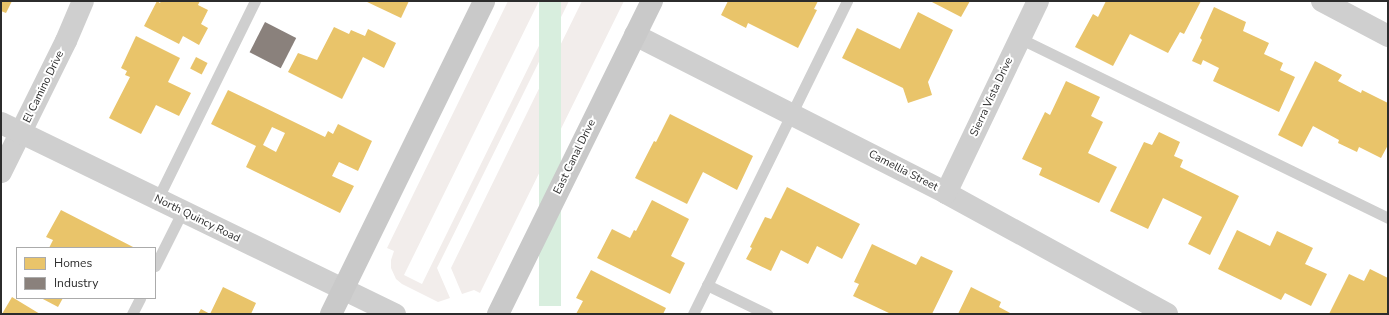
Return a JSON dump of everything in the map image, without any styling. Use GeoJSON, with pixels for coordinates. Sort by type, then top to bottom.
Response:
{"type":"FeatureCollection","features":[{"type":"Feature","properties":{"kind":"main road"},"geometry":{"type":"LineString","coordinates":[[331,314],[484,1]]}},
{"type":"Feature","properties":{"kind":"main road","name":"East Canal Drive"},"geometry":{"type":"LineString","coordinates":[[498,314],[652,1]]}},
{"type":"Feature","properties":{"kind":"street","name":"El Camino Drive"},"geometry":{"type":"LineString","coordinates":[[1,172],[66,41],[83,1]]}},
{"type":"Feature","properties":{"kind":"street","name":"Sierra Vista Drive"},"geometry":{"type":"LineString","coordinates":[[946,193],[1038,1]]}},
{"type":"Feature","properties":{"kind":"street"},"geometry":{"type":"LineString","coordinates":[[1322,1],[1388,36]]}},
{"type":"Feature","properties":{"kind":"street","name":"Camellia Street"},"geometry":{"type":"LineString","coordinates":[[635,35],[946,193],[1167,314]]}},
{"type":"Feature","properties":{"kind":"street","name":"North Quincy Road"},"geometry":{"type":"LineString","coordinates":[[1,123],[157,200],[395,314]]}},
{"type":"Feature","properties":{"kind":"lane"},"geometry":{"type":"LineString","coordinates":[[157,200],[255,1]]}},
{"type":"Feature","properties":{"kind":"lane"},"geometry":{"type":"LineString","coordinates":[[693,314],[847,1]]}},
{"type":"Feature","properties":{"kind":"lane"},"geometry":{"type":"LineString","coordinates":[[1019,38],[1388,218]]}},
{"type":"Feature","properties":{"kind":"lane"},"geometry":{"type":"LineString","coordinates":[[156,264],[182,212]]}},
{"type":"Feature","properties":{"kind":"lane"},"geometry":{"type":"LineString","coordinates":[[708,285],[767,314]]}},
{"type":"Feature","properties":{"kind":"lane"},"geometry":{"type":"LineString","coordinates":[[132,314],[140,299]]}},
{"type":"Feature","properties":{"kind":"shaded area"},"geometry":{"type":"Polygon","coordinates":[[[508,1],[539,1],[404,275],[422,284],[561,1],[569,1],[437,268],[450,298],[438,302],[402,284],[396,279],[391,268],[391,260],[394,251],[387,248],[508,1]]]}},
{"type":"Feature","properties":{"kind":"shaded area"},"geometry":{"type":"Polygon","coordinates":[[[539,1],[561,1],[561,306],[539,306],[539,1]]]}},
{"type":"Feature","properties":{"kind":"shaded area"},"geometry":{"type":"Polygon","coordinates":[[[582,1],[624,1],[480,293],[474,290],[462,294],[451,268],[582,1]]]}},
{"type":"Feature","properties":{"kind":"building: Homes"},"geometry":{"type":"Polygon","coordinates":[[[1,1],[12,1],[6,13],[1,11],[1,1]]]}},
{"type":"Feature","properties":{"kind":"building: Homes"},"geometry":{"type":"Polygon","coordinates":[[[157,1],[160,3],[161,1],[200,1],[198,5],[208,10],[201,24],[208,28],[199,45],[183,36],[179,44],[144,26],[157,1]]]}},
{"type":"Feature","properties":{"kind":"building: Homes"},"geometry":{"type":"Polygon","coordinates":[[[365,1],[409,1],[401,18],[365,1]]]}},
{"type":"Feature","properties":{"kind":"building: Homes"},"geometry":{"type":"Polygon","coordinates":[[[728,1],[818,1],[814,9],[817,10],[798,48],[748,23],[746,28],[721,15],[728,1]]]}},
{"type":"Feature","properties":{"kind":"building: Homes"},"geometry":{"type":"Polygon","coordinates":[[[930,1],[970,1],[961,17],[930,1]]]}},
{"type":"Feature","properties":{"kind":"building: Homes"},"geometry":{"type":"Polygon","coordinates":[[[1106,1],[1201,1],[1184,34],[1180,32],[1168,53],[1130,34],[1113,66],[1075,47],[1093,14],[1098,17],[1106,1]]]}},
{"type":"Feature","properties":{"kind":"building: Homes"},"geometry":{"type":"Polygon","coordinates":[[[1214,7],[1246,22],[1243,31],[1269,43],[1264,54],[1283,63],[1280,70],[1295,77],[1279,112],[1213,81],[1219,68],[1203,60],[1201,65],[1192,61],[1202,40],[1200,38],[1214,7]]]}},
{"type":"Feature","properties":{"kind":"building: Homes"},"geometry":{"type":"Polygon","coordinates":[[[918,12],[953,30],[928,82],[932,95],[908,103],[903,88],[842,58],[857,28],[900,49],[918,12]]]}},
{"type":"Feature","properties":{"kind":"building: Homes"},"geometry":{"type":"Polygon","coordinates":[[[334,27],[349,34],[351,30],[365,36],[368,29],[396,43],[384,68],[363,57],[342,99],[288,72],[298,53],[317,60],[334,27]]]}},
{"type":"Feature","properties":{"kind":"building: Homes"},"geometry":{"type":"Polygon","coordinates":[[[136,36],[180,58],[168,82],[191,93],[179,116],[156,105],[141,134],[109,118],[130,77],[125,75],[127,71],[121,68],[136,36]]]}},
{"type":"Feature","properties":{"kind":"building: Homes"},"geometry":{"type":"Polygon","coordinates":[[[196,57],[208,63],[202,74],[190,69],[196,57]]]}},
{"type":"Feature","properties":{"kind":"building: Homes"},"geometry":{"type":"Polygon","coordinates":[[[1315,61],[1342,75],[1338,81],[1361,93],[1362,90],[1388,103],[1388,145],[1381,158],[1359,147],[1357,152],[1338,143],[1339,140],[1313,126],[1302,147],[1278,135],[1315,61]]]}},
{"type":"Feature","properties":{"kind":"building: Homes"},"geometry":{"type":"Polygon","coordinates":[[[1066,81],[1100,97],[1091,116],[1103,122],[1088,153],[1117,167],[1099,203],[1039,175],[1042,168],[1022,159],[1045,112],[1050,115],[1066,81]]]}},
{"type":"Feature","properties":{"kind":"building: Homes"},"geometry":{"type":"Polygon","coordinates":[[[228,90],[325,137],[328,131],[333,134],[338,124],[372,141],[358,171],[339,162],[332,176],[354,186],[340,213],[246,167],[256,146],[211,124],[228,90]],[[272,127],[263,145],[276,152],[285,133],[272,127]]]}},
{"type":"Feature","properties":{"kind":"building: Homes"},"geometry":{"type":"Polygon","coordinates":[[[670,114],[753,156],[737,190],[703,172],[687,204],[635,178],[670,114]]]}},
{"type":"Feature","properties":{"kind":"building: Homes"},"geometry":{"type":"Polygon","coordinates":[[[1159,132],[1180,142],[1174,156],[1183,160],[1180,167],[1239,196],[1210,255],[1188,244],[1202,217],[1163,198],[1148,229],[1110,211],[1144,142],[1152,145],[1159,132]]]}},
{"type":"Feature","properties":{"kind":"building: Homes"},"geometry":{"type":"Polygon","coordinates":[[[787,187],[860,224],[842,259],[817,246],[808,264],[781,250],[771,271],[746,259],[752,248],[750,247],[765,217],[771,219],[787,187]]]}},
{"type":"Feature","properties":{"kind":"building: Homes"},"geometry":{"type":"Polygon","coordinates":[[[652,200],[689,219],[671,256],[685,263],[670,294],[597,258],[612,229],[630,238],[634,230],[636,231],[652,200]]]}},
{"type":"Feature","properties":{"kind":"building: Homes"},"geometry":{"type":"Polygon","coordinates":[[[61,210],[133,247],[50,247],[53,240],[46,237],[61,210]]]}},
{"type":"Feature","properties":{"kind":"building: Homes"},"geometry":{"type":"Polygon","coordinates":[[[1237,230],[1270,246],[1277,231],[1313,248],[1305,264],[1327,274],[1311,306],[1285,293],[1281,300],[1218,269],[1237,230]]]}},
{"type":"Feature","properties":{"kind":"building: Homes"},"geometry":{"type":"Polygon","coordinates":[[[872,244],[916,265],[921,256],[953,271],[932,314],[891,314],[853,296],[859,284],[854,282],[872,244]]]}},
{"type":"Feature","properties":{"kind":"building: Homes"},"geometry":{"type":"Polygon","coordinates":[[[1370,269],[1388,278],[1388,314],[1329,314],[1349,274],[1364,281],[1370,269]]]}},
{"type":"Feature","properties":{"kind":"building: Homes"},"geometry":{"type":"Polygon","coordinates":[[[591,270],[666,308],[663,314],[576,314],[583,301],[576,298],[591,270]]]}},
{"type":"Feature","properties":{"kind":"building: Homes"},"geometry":{"type":"Polygon","coordinates":[[[223,287],[256,303],[251,314],[210,314],[223,287]]]}},
{"type":"Feature","properties":{"kind":"building: Homes"},"geometry":{"type":"Polygon","coordinates":[[[971,287],[1001,302],[999,307],[1012,314],[958,314],[971,287]]]}},
{"type":"Feature","properties":{"kind":"building: Homes"},"geometry":{"type":"Polygon","coordinates":[[[12,297],[40,314],[2,314],[12,297]]]}},
{"type":"Feature","properties":{"kind":"building: Homes"},"geometry":{"type":"Polygon","coordinates":[[[43,299],[62,299],[58,307],[43,299]]]}},
{"type":"Feature","properties":{"kind":"building: Homes"},"geometry":{"type":"Polygon","coordinates":[[[201,309],[210,314],[198,314],[201,309]]]}},
{"type":"Feature","properties":{"kind":"building: Industry"},"geometry":{"type":"Polygon","coordinates":[[[265,22],[296,38],[281,68],[250,52],[265,22]]]}}]}
